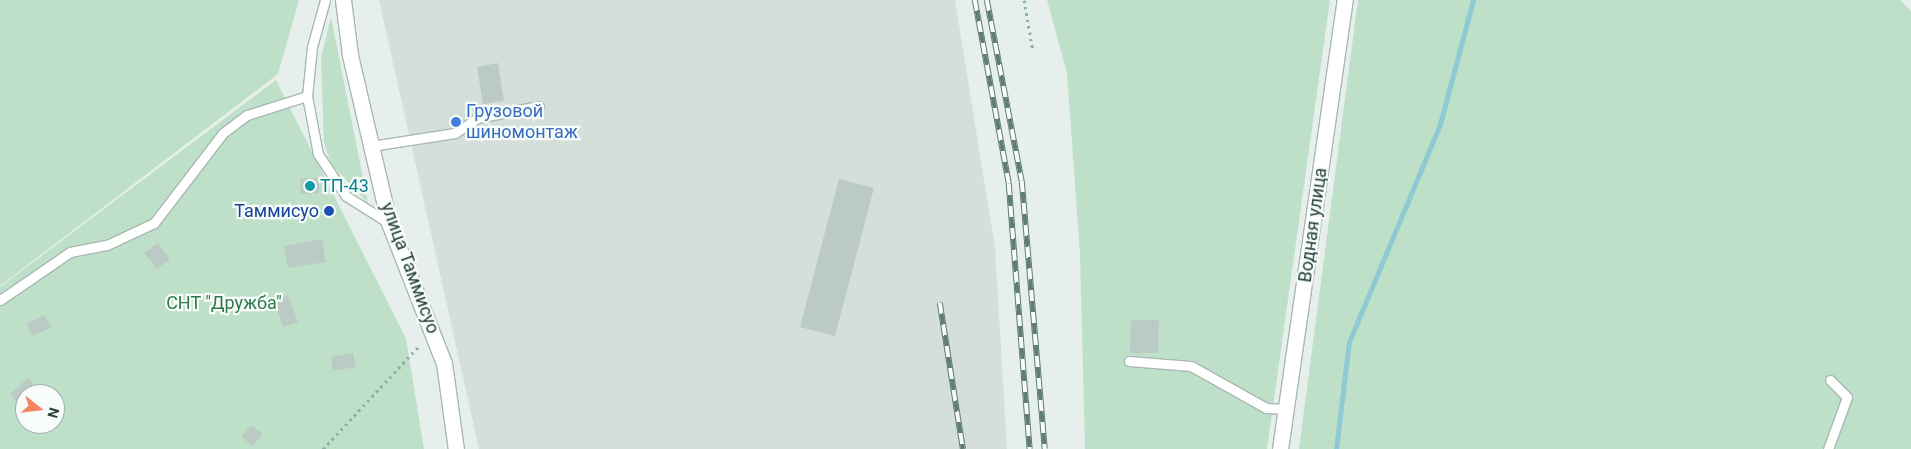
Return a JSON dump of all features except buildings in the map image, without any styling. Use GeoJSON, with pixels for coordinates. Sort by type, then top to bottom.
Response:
{"type":"FeatureCollection","features":[{"type":"Feature","properties":{"kind":"street","name":"улица Таммисуо"},"geometry":{"type":"LineString","coordinates":[[343,0],[350,55],[389,224],[434,329],[444,364],[456,449]]}},
{"type":"Feature","properties":{"kind":"street","name":"Водная улица"},"geometry":{"type":"LineString","coordinates":[[1280,449],[1345,0]]}},
{"type":"Feature","properties":{"kind":"lane"},"geometry":{"type":"LineString","coordinates":[[324,0],[313,39],[307,96],[318,154],[334,182],[358,205],[389,224]]}},
{"type":"Feature","properties":{"kind":"lane"},"geometry":{"type":"LineString","coordinates":[[0,300],[70,252],[107,244],[154,223],[223,133],[247,115],[307,96]]}},
{"type":"Feature","properties":{"kind":"lane"},"geometry":{"type":"LineString","coordinates":[[371,146],[455,133],[477,118],[539,106]]}},
{"type":"Feature","properties":{"kind":"lane"},"geometry":{"type":"LineString","coordinates":[[1129,361],[1190,366],[1266,408],[1287,409]]}},
{"type":"Feature","properties":{"kind":"lane"},"geometry":{"type":"LineString","coordinates":[[1828,449],[1847,397],[1830,380]]}},
{"type":"Feature","properties":{"kind":"path"},"geometry":{"type":"LineString","coordinates":[[1024,0],[1033,51]]}},
{"type":"Feature","properties":{"kind":"path"},"geometry":{"type":"LineString","coordinates":[[323,449],[434,329]]}},
{"type":"Feature","properties":{"kind":"shaded area"},"geometry":{"type":"Polygon","coordinates":[[[379,0],[955,0],[995,248],[1007,449],[479,449],[379,0]]]}},
{"type":"Feature","properties":{"kind":"green space"},"geometry":{"type":"Polygon","coordinates":[[[0,0],[299,0],[278,74],[0,286],[0,0]]]}},
{"type":"Feature","properties":{"kind":"green space"},"geometry":{"type":"Polygon","coordinates":[[[1047,0],[1330,0],[1267,449],[1085,449],[1080,254],[1067,73],[1047,0]]]}},
{"type":"Feature","properties":{"kind":"green space"},"geometry":{"type":"Polygon","coordinates":[[[1358,0],[1900,0],[1911,11],[1911,449],[1299,449],[1358,0]]]}},
{"type":"Feature","properties":{"kind":"green space"},"geometry":{"type":"Polygon","coordinates":[[[331,17],[368,203],[331,164],[324,142],[321,58],[331,17]]]}},
{"type":"Feature","properties":{"kind":"green space","name":"СНТ \"Дружба\""},"geometry":{"type":"Polygon","coordinates":[[[276,80],[406,339],[424,449],[0,449],[0,287],[276,80]]]}},
{"type":"Feature","properties":{"kind":"waterway"},"geometry":{"type":"LineString","coordinates":[[1336,449],[1349,342],[1440,124],[1473,0]]}},
{"type":"Feature","properties":{"kind":"railway"},"geometry":{"type":"LineString","coordinates":[[975,0],[1009,184],[1030,449]]}},
{"type":"Feature","properties":{"kind":"railway"},"geometry":{"type":"LineString","coordinates":[[987,0],[1022,181],[1045,449]]}},
{"type":"Feature","properties":{"kind":"railway"},"geometry":{"type":"LineString","coordinates":[[940,303],[963,449]]}},
{"type":"Feature","properties":{"kind":"place","name":"Грузовой шиномонтаж"},"geometry":{"type":"Point","coordinates":[456,122]}},
{"type":"Feature","properties":{"kind":"place","name":"ТП-43"},"geometry":{"type":"Point","coordinates":[310,186]}},
{"type":"Feature","properties":{"kind":"place","name":"Таммисуо"},"geometry":{"type":"Point","coordinates":[329,211]}}]}
